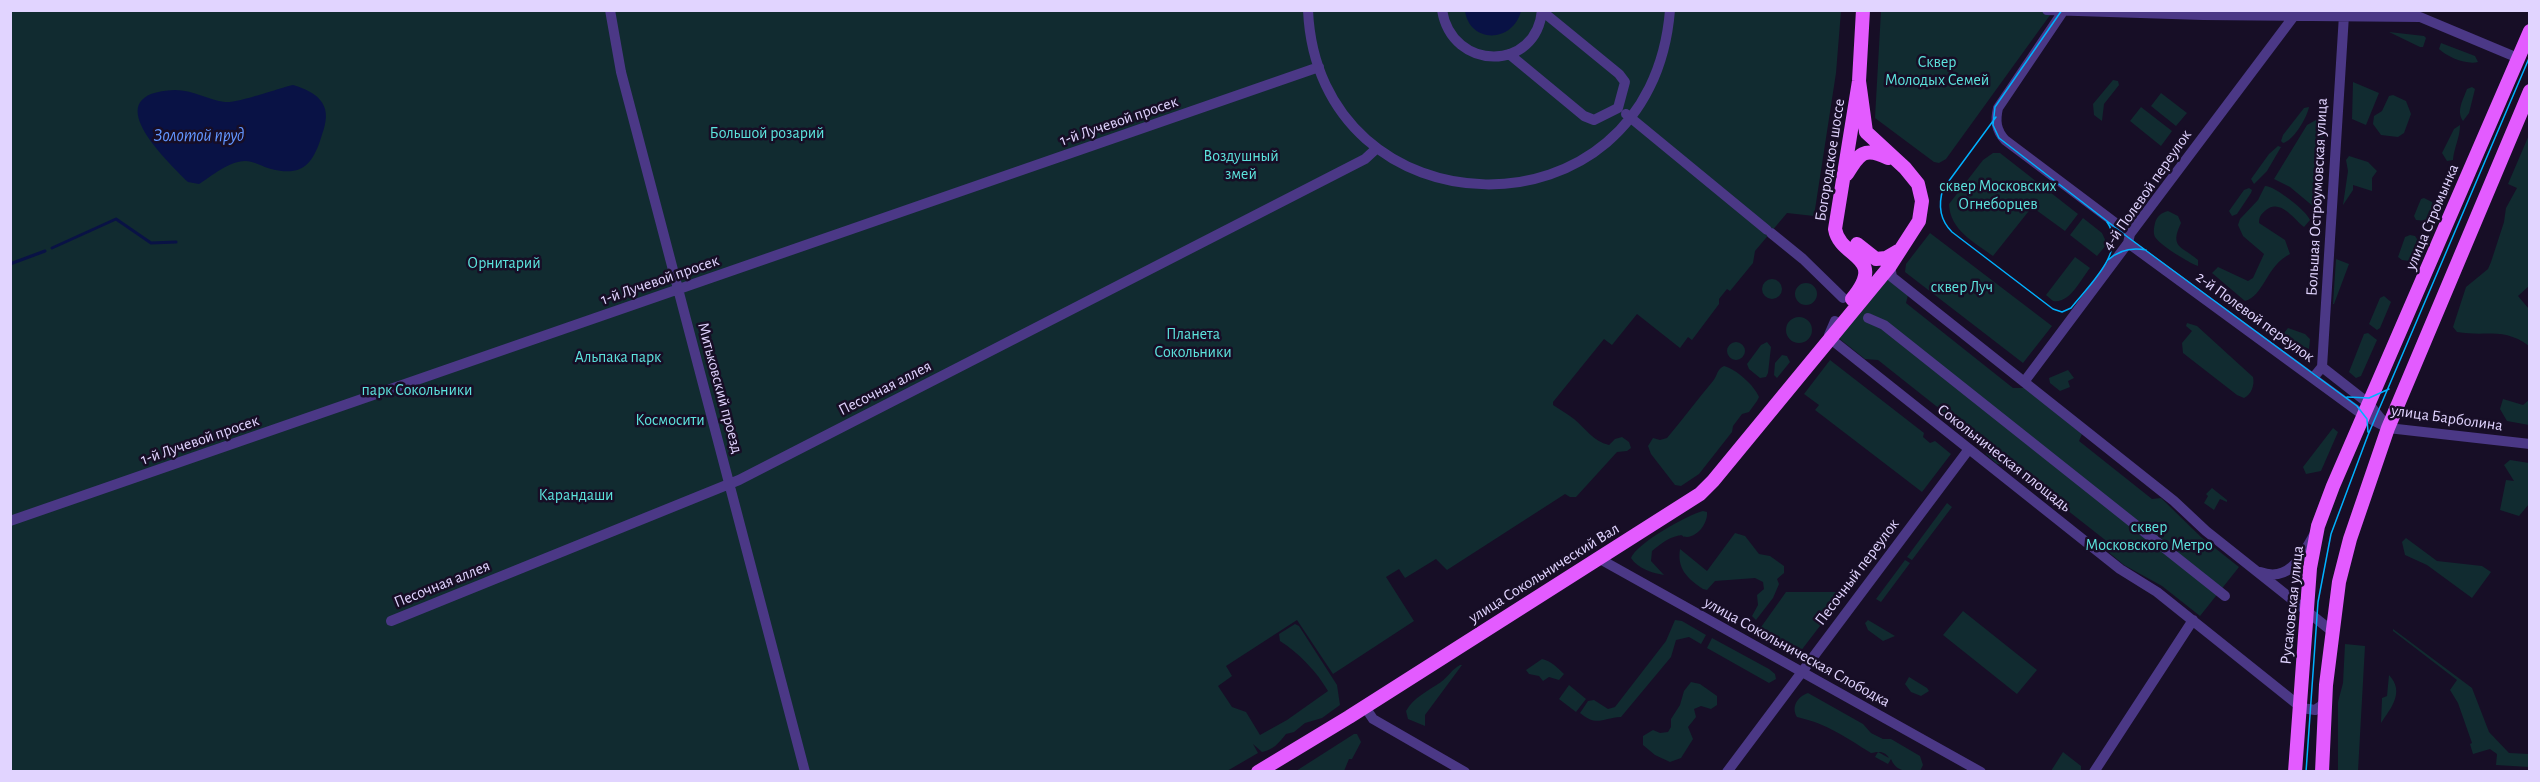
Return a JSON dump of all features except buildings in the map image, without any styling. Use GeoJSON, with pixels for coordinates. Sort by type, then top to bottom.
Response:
{"type":"FeatureCollection","features":[{"type":"Feature","properties":{"kind":"main road","name":"Богородское шоссе"},"geometry":{"type":"LineString","coordinates":[[1847,300],[1863,284],[1864,269],[1858,256],[1837,237],[1835,229],[1859,81],[1863,10]]}},
{"type":"Feature","properties":{"kind":"main road","name":"улица Стромынка"},"geometry":{"type":"LineString","coordinates":[[2366,409],[2529,31]]}},
{"type":"Feature","properties":{"kind":"main road","name":"Богородское шоссе"},"geometry":{"type":"LineString","coordinates":[[1859,81],[1866,132],[1901,165]]}},
{"type":"Feature","properties":{"kind":"main road"},"geometry":{"type":"LineString","coordinates":[[2322,771],[2326,699],[2339,582],[2350,539],[2388,428],[2529,90]]}},
{"type":"Feature","properties":{"kind":"main road"},"geometry":{"type":"LineString","coordinates":[[1843,181],[1858,157],[1867,152],[1879,153],[1901,165]]}},
{"type":"Feature","properties":{"kind":"main road","name":"улица Сокольнический Вал"},"geometry":{"type":"LineString","coordinates":[[1258,771],[1365,707],[1707,488],[1810,360],[1832,340],[1890,266],[1918,221],[1922,210],[1918,184],[1901,165]]}},
{"type":"Feature","properties":{"kind":"main road"},"geometry":{"type":"LineString","coordinates":[[1836,220],[1843,233],[1874,258],[1886,258],[1898,250]]}},
{"type":"Feature","properties":{"kind":"main road","name":"улица Сокольнический Вал"},"geometry":{"type":"LineString","coordinates":[[1810,360],[1847,300]]}},
{"type":"Feature","properties":{"kind":"main road","name":"Русаковская улица"},"geometry":{"type":"LineString","coordinates":[[2295,771],[2310,568],[2318,526],[2332,486],[2366,409]]}},
{"type":"Feature","properties":{"kind":"street","name":"Митьковский проезд"},"geometry":{"type":"LineString","coordinates":[[609,10],[621,72],[805,771]]}},
{"type":"Feature","properties":{"kind":"street"},"geometry":{"type":"LineString","coordinates":[[1308,10],[1312,46],[1318,67],[1342,112],[1377,148],[1408,166],[1441,180],[1465,184],[1509,185],[1555,173],[1577,163],[1598,150],[1631,118],[1658,71],[1669,31],[1671,10]]}},
{"type":"Feature","properties":{"kind":"street"},"geometry":{"type":"LineString","coordinates":[[1442,10],[1452,37],[1466,50],[1485,57],[1509,54],[1524,46],[1539,26],[1542,11],[1619,74],[1625,82],[1618,108],[1594,120],[1584,116],[1509,54]]}},
{"type":"Feature","properties":{"kind":"street"},"geometry":{"type":"LineString","coordinates":[[2047,10],[2425,18],[2518,58]]}},
{"type":"Feature","properties":{"kind":"street","name":"2-й Полевой переулок"},"geometry":{"type":"LineString","coordinates":[[2064,11],[1998,108],[1996,124],[2005,140],[2129,239],[2313,378],[2366,409]]}},
{"type":"Feature","properties":{"kind":"street","name":"Большая Остроумовская улица"},"geometry":{"type":"LineString","coordinates":[[2322,367],[2343,15]]}},
{"type":"Feature","properties":{"kind":"street","name":"4-й Полевой переулок"},"geometry":{"type":"LineString","coordinates":[[2024,382],[2294,16]]}},
{"type":"Feature","properties":{"kind":"street","name":"1-й Лучевой просек"},"geometry":{"type":"LineString","coordinates":[[10,521],[1318,67]]}},
{"type":"Feature","properties":{"kind":"street"},"geometry":{"type":"LineString","coordinates":[[1618,108],[1803,259],[1847,300]]}},
{"type":"Feature","properties":{"kind":"street","name":"Песочная аллея"},"geometry":{"type":"LineString","coordinates":[[391,621],[730,484],[1357,164],[1377,148]]}},
{"type":"Feature","properties":{"kind":"street"},"geometry":{"type":"LineString","coordinates":[[1890,266],[1890,274],[1897,281],[2174,501],[2206,531],[2333,632]]}},
{"type":"Feature","properties":{"kind":"street","name":"Сокольническая площадь"},"geometry":{"type":"LineString","coordinates":[[1868,318],[1884,325],[2225,596]]}},
{"type":"Feature","properties":{"kind":"street"},"geometry":{"type":"LineString","coordinates":[[1832,340],[1829,335],[1835,321]]}},
{"type":"Feature","properties":{"kind":"street","name":"Сокольническая площадь"},"geometry":{"type":"LineString","coordinates":[[1832,340],[2120,569],[2157,592],[2300,706]]}},
{"type":"Feature","properties":{"kind":"street"},"geometry":{"type":"LineString","coordinates":[[2313,378],[2322,367]]}},
{"type":"Feature","properties":{"kind":"street","name":"2-й Полевой переулок"},"geometry":{"type":"LineString","coordinates":[[2322,367],[2366,409]]}},
{"type":"Feature","properties":{"kind":"street"},"geometry":{"type":"LineString","coordinates":[[2366,409],[2388,428]]}},
{"type":"Feature","properties":{"kind":"street","name":"улица Барболина"},"geometry":{"type":"LineString","coordinates":[[2388,428],[2529,444]]}},
{"type":"Feature","properties":{"kind":"street","name":"Песочный переулок"},"geometry":{"type":"LineString","coordinates":[[1727,771],[1969,449]]}},
{"type":"Feature","properties":{"kind":"street"},"geometry":{"type":"LineString","coordinates":[[2257,571],[2273,575],[2292,568],[2302,556],[2318,526]]}},
{"type":"Feature","properties":{"kind":"street","name":"улица Сокольническая Слободка"},"geometry":{"type":"LineString","coordinates":[[1598,558],[1981,771]]}},
{"type":"Feature","properties":{"kind":"street"},"geometry":{"type":"LineString","coordinates":[[2094,771],[2193,620]]}},
{"type":"Feature","properties":{"kind":"street"},"geometry":{"type":"LineString","coordinates":[[2300,706],[2308,710],[2315,710],[2326,699]]}},
{"type":"Feature","properties":{"kind":"street"},"geometry":{"type":"LineString","coordinates":[[1365,707],[1373,719],[1465,771]]}},
{"type":"Feature","properties":{"kind":"green space","name":"парк Сокольники"},"geometry":{"type":"Polygon","coordinates":[[[11,11],[1841,11],[1836,73],[1814,216],[1787,213],[1755,251],[1753,263],[1730,291],[1727,289],[1719,299],[1719,304],[1692,340],[1688,337],[1680,348],[1637,314],[1612,345],[1604,339],[1553,402],[1553,405],[1574,419],[1598,441],[1609,445],[1615,439],[1622,437],[1629,442],[1631,448],[1617,452],[1576,497],[1565,494],[1447,570],[1436,559],[1405,578],[1399,569],[1386,577],[1414,621],[1333,674],[1297,620],[1226,666],[1232,676],[1218,686],[1232,707],[1246,712],[1260,735],[1287,720],[1328,691],[1307,663],[1280,641],[1279,634],[1295,624],[1299,626],[1337,685],[1340,705],[1322,718],[1305,723],[1294,732],[1286,734],[1269,750],[1262,752],[1253,744],[1258,753],[1227,771],[11,771],[11,11]]]}},
{"type":"Feature","properties":{"kind":"green space","name":"Сквер Молодых Семей"},"geometry":{"type":"Polygon","coordinates":[[[1881,11],[2053,11],[1946,159],[1939,163],[1934,162],[1875,118],[1881,11]]]}},
{"type":"Feature","properties":{"kind":"green space"},"geometry":{"type":"Polygon","coordinates":[[[2389,32],[2426,38],[2423,47],[2420,47],[2389,32]]]}},
{"type":"Feature","properties":{"kind":"green space"},"geometry":{"type":"Polygon","coordinates":[[[2441,43],[2475,56],[2478,62],[2473,63],[2452,57],[2439,49],[2441,43]]]}},
{"type":"Feature","properties":{"kind":"green space"},"geometry":{"type":"Polygon","coordinates":[[[2113,80],[2118,81],[2119,85],[2104,104],[2102,121],[2094,115],[2093,104],[2113,80]]]}},
{"type":"Feature","properties":{"kind":"green space"},"geometry":{"type":"Polygon","coordinates":[[[2353,82],[2379,93],[2366,125],[2352,119],[2353,82]]]}},
{"type":"Feature","properties":{"kind":"green space"},"geometry":{"type":"Polygon","coordinates":[[[2472,87],[2475,89],[2469,113],[2463,121],[2460,113],[2461,105],[2467,89],[2472,87]]]}},
{"type":"Feature","properties":{"kind":"green space"},"geometry":{"type":"Polygon","coordinates":[[[2161,93],[2187,113],[2176,126],[2151,106],[2161,93]]]}},
{"type":"Feature","properties":{"kind":"green space"},"geometry":{"type":"Polygon","coordinates":[[[2393,95],[2406,101],[2411,114],[2404,133],[2398,137],[2381,135],[2373,124],[2374,116],[2382,111],[2389,96],[2393,95]]]}},
{"type":"Feature","properties":{"kind":"green space"},"geometry":{"type":"Polygon","coordinates":[[[2141,107],[2172,131],[2161,146],[2130,121],[2141,107]]]}},
{"type":"Feature","properties":{"kind":"green space"},"geometry":{"type":"Polygon","coordinates":[[[2309,107],[2299,128],[2291,138],[2283,143],[2281,141],[2283,135],[2304,108],[2309,107]]]}},
{"type":"Feature","properties":{"kind":"green space"},"geometry":{"type":"Polygon","coordinates":[[[2316,120],[2322,129],[2324,141],[2320,180],[2322,192],[2317,206],[2314,207],[2290,187],[2274,179],[2307,125],[2316,120]]]}},
{"type":"Feature","properties":{"kind":"green space"},"geometry":{"type":"Polygon","coordinates":[[[2460,125],[2453,160],[2447,161],[2442,153],[2454,129],[2460,125]]]}},
{"type":"Feature","properties":{"kind":"green space"},"geometry":{"type":"Polygon","coordinates":[[[2529,135],[2529,286],[2518,296],[2529,309],[2529,346],[2511,336],[2457,332],[2453,327],[2466,287],[2488,269],[2491,262],[2504,222],[2506,208],[2517,188],[2508,184],[2529,135]]]}},
{"type":"Feature","properties":{"kind":"green space"},"geometry":{"type":"Polygon","coordinates":[[[2278,146],[2281,147],[2267,171],[2254,184],[2251,179],[2269,154],[2278,146]]]}},
{"type":"Feature","properties":{"kind":"green space","name":"сквер Московских Огнеборцев"},"geometry":{"type":"Polygon","coordinates":[[[1993,153],[2000,153],[2078,214],[2065,231],[2032,207],[1993,256],[1958,228],[1950,213],[1949,204],[1983,160],[1993,153]]]}},
{"type":"Feature","properties":{"kind":"green space"},"geometry":{"type":"Polygon","coordinates":[[[2349,156],[2368,162],[2377,171],[2372,178],[2372,191],[2353,185],[2353,190],[2343,205],[2348,171],[2346,160],[2349,156]]]}},
{"type":"Feature","properties":{"kind":"green space"},"geometry":{"type":"Polygon","coordinates":[[[2265,186],[2276,190],[2290,200],[2310,220],[2304,227],[2282,208],[2276,206],[2262,214],[2259,223],[2285,240],[2290,254],[2276,266],[2257,293],[2245,301],[2212,273],[2218,267],[2248,281],[2253,278],[2264,254],[2243,236],[2238,225],[2240,219],[2258,200],[2265,186]]]}},
{"type":"Feature","properties":{"kind":"green space"},"geometry":{"type":"Polygon","coordinates":[[[2249,188],[2252,190],[2251,193],[2237,214],[2232,216],[2229,211],[2244,190],[2249,188]]]}},
{"type":"Feature","properties":{"kind":"green space"},"geometry":{"type":"Polygon","coordinates":[[[2424,198],[2433,205],[2427,221],[2416,220],[2414,216],[2421,199],[2424,198]]]}},
{"type":"Feature","properties":{"kind":"green space"},"geometry":{"type":"Polygon","coordinates":[[[2168,211],[2178,216],[2181,223],[2176,237],[2179,246],[2198,260],[2198,266],[2175,253],[2155,237],[2154,228],[2157,218],[2168,211]]]}},
{"type":"Feature","properties":{"kind":"green space"},"geometry":{"type":"Polygon","coordinates":[[[2083,218],[2102,233],[2107,244],[2097,256],[2070,235],[2083,218]]]}},
{"type":"Feature","properties":{"kind":"green space","name":"сквер Луч"},"geometry":{"type":"Polygon","coordinates":[[[1930,233],[2052,326],[2023,363],[1905,272],[1906,264],[1930,233]]]}},
{"type":"Feature","properties":{"kind":"green space"},"geometry":{"type":"Polygon","coordinates":[[[2415,236],[2419,242],[2410,261],[2402,260],[2398,257],[2405,237],[2415,236]]]}},
{"type":"Feature","properties":{"kind":"green space"},"geometry":{"type":"Polygon","coordinates":[[[2075,257],[2090,268],[2070,295],[2065,299],[2053,301],[2046,295],[2075,257]]]}},
{"type":"Feature","properties":{"kind":"green space"},"geometry":{"type":"Polygon","coordinates":[[[2336,259],[2349,264],[2333,304],[2336,259]]]}},
{"type":"Feature","properties":{"kind":"green space"},"geometry":{"type":"Polygon","coordinates":[[[1772,279],[1779,282],[1782,289],[1779,296],[1772,299],[1765,296],[1762,289],[1765,282],[1772,279]]]}},
{"type":"Feature","properties":{"kind":"green space","name":"сквер Московского Метро"},"geometry":{"type":"Polygon","coordinates":[[[1887,279],[1908,295],[1906,303],[2013,388],[2025,388],[2082,434],[2079,441],[2152,499],[2161,498],[2201,537],[2239,567],[2200,616],[2162,586],[2124,565],[2106,550],[2109,543],[2011,466],[1997,464],[1986,454],[1989,448],[1878,360],[1865,359],[1841,340],[1839,337],[1887,279]]]}},
{"type":"Feature","properties":{"kind":"green space"},"geometry":{"type":"Polygon","coordinates":[[[1806,283],[1814,286],[1817,294],[1814,302],[1806,305],[1798,302],[1795,294],[1798,286],[1806,283]]]}},
{"type":"Feature","properties":{"kind":"green space"},"geometry":{"type":"Polygon","coordinates":[[[2384,296],[2391,302],[2377,330],[2369,324],[2380,298],[2384,296]]]}},
{"type":"Feature","properties":{"kind":"green space"},"geometry":{"type":"Polygon","coordinates":[[[1799,317],[1808,321],[1812,330],[1808,339],[1799,343],[1790,339],[1786,330],[1790,321],[1799,317]]]}},
{"type":"Feature","properties":{"kind":"green space"},"geometry":{"type":"Polygon","coordinates":[[[2187,323],[2197,326],[2253,377],[2249,395],[2244,398],[2237,395],[2183,353],[2182,343],[2192,331],[2186,326],[2187,323]]]}},
{"type":"Feature","properties":{"kind":"green space"},"geometry":{"type":"Polygon","coordinates":[[[2288,328],[2305,334],[2310,339],[2309,349],[2287,339],[2284,333],[2288,328]]]}},
{"type":"Feature","properties":{"kind":"green space"},"geometry":{"type":"Polygon","coordinates":[[[2368,333],[2377,340],[2361,376],[2356,378],[2349,372],[2364,334],[2368,333]]]}},
{"type":"Feature","properties":{"kind":"green space"},"geometry":{"type":"Polygon","coordinates":[[[1732,342],[1740,342],[1745,347],[1743,358],[1732,360],[1727,355],[1727,347],[1732,342]]]}},
{"type":"Feature","properties":{"kind":"green space"},"geometry":{"type":"Polygon","coordinates":[[[1767,342],[1771,347],[1768,373],[1766,377],[1760,378],[1749,369],[1747,364],[1761,345],[1767,342]]]}},
{"type":"Feature","properties":{"kind":"green space"},"geometry":{"type":"Polygon","coordinates":[[[1782,355],[1787,356],[1790,362],[1777,378],[1774,375],[1775,363],[1782,355]]]}},
{"type":"Feature","properties":{"kind":"green space"},"geometry":{"type":"Polygon","coordinates":[[[1830,360],[1924,433],[1923,437],[1930,443],[1935,441],[1951,454],[1922,492],[1815,410],[1819,405],[1804,394],[1830,360]]]}},
{"type":"Feature","properties":{"kind":"green space"},"geometry":{"type":"Polygon","coordinates":[[[1724,366],[1744,378],[1759,397],[1749,412],[1742,414],[1733,426],[1732,432],[1699,474],[1681,486],[1675,485],[1651,454],[1648,446],[1653,438],[1660,440],[1667,438],[1724,366]]]}},
{"type":"Feature","properties":{"kind":"green space"},"geometry":{"type":"Polygon","coordinates":[[[2068,370],[2074,378],[2068,381],[2070,387],[2060,391],[2050,383],[2049,378],[2068,370]]]}},
{"type":"Feature","properties":{"kind":"green space"},"geometry":{"type":"Polygon","coordinates":[[[2503,399],[2523,405],[2529,400],[2529,425],[2507,421],[2500,409],[2503,399]]]}},
{"type":"Feature","properties":{"kind":"green space"},"geometry":{"type":"Polygon","coordinates":[[[2333,428],[2338,432],[2321,471],[2306,474],[2303,467],[2333,428]]]}},
{"type":"Feature","properties":{"kind":"green space"},"geometry":{"type":"Polygon","coordinates":[[[2510,460],[2529,463],[2529,504],[2519,516],[2500,510],[2506,480],[2514,481],[2504,465],[2510,460]]]}},
{"type":"Feature","properties":{"kind":"green space"},"geometry":{"type":"Polygon","coordinates":[[[2212,488],[2227,500],[2227,502],[2220,499],[2214,510],[2204,503],[2208,496],[2206,494],[2212,488]]]}},
{"type":"Feature","properties":{"kind":"green space"},"geometry":{"type":"Polygon","coordinates":[[[1947,503],[1952,507],[1912,560],[1907,557],[1947,503]]]}},
{"type":"Feature","properties":{"kind":"green space"},"geometry":{"type":"Polygon","coordinates":[[[1703,511],[1707,512],[1706,520],[1695,534],[1687,537],[1681,535],[1674,537],[1652,551],[1651,561],[1664,575],[1645,570],[1631,558],[1643,545],[1663,530],[1703,511]]]}},
{"type":"Feature","properties":{"kind":"green space"},"geometry":{"type":"Polygon","coordinates":[[[1735,533],[1745,536],[1759,554],[1770,556],[1784,566],[1784,573],[1777,579],[1779,584],[1773,598],[1756,620],[1752,616],[1758,605],[1757,595],[1764,589],[1763,582],[1755,578],[1715,581],[1707,590],[1688,577],[1680,562],[1680,549],[1707,571],[1735,533]]]}},
{"type":"Feature","properties":{"kind":"green space"},"geometry":{"type":"Polygon","coordinates":[[[2406,538],[2437,561],[2482,566],[2491,572],[2472,598],[2427,565],[2405,555],[2402,542],[2406,538]]]}},
{"type":"Feature","properties":{"kind":"green space"},"geometry":{"type":"Polygon","coordinates":[[[1905,560],[1910,563],[1881,602],[1876,599],[1905,560]]]}},
{"type":"Feature","properties":{"kind":"green space"},"geometry":{"type":"Polygon","coordinates":[[[1786,592],[1846,592],[1800,652],[1759,630],[1786,592]]]}},
{"type":"Feature","properties":{"kind":"green space"},"geometry":{"type":"Polygon","coordinates":[[[1963,611],[2037,670],[2017,694],[1943,635],[1963,611]]]}},
{"type":"Feature","properties":{"kind":"green space"},"geometry":{"type":"Polygon","coordinates":[[[1675,620],[1682,621],[1706,635],[1701,644],[1689,637],[1676,640],[1671,657],[1621,717],[1595,721],[1580,713],[1588,701],[1594,700],[1608,709],[1615,707],[1666,641],[1675,620]]]}},
{"type":"Feature","properties":{"kind":"green space"},"geometry":{"type":"Polygon","coordinates":[[[1868,620],[1895,636],[1883,641],[1868,630],[1865,623],[1868,620]]]}},
{"type":"Feature","properties":{"kind":"green space"},"geometry":{"type":"Polygon","coordinates":[[[2393,629],[2472,688],[2489,732],[2509,753],[2529,754],[2529,767],[2496,765],[2497,754],[2490,749],[2473,754],[2470,744],[2472,743],[2458,703],[2450,690],[2457,680],[2393,629]]]}},
{"type":"Feature","properties":{"kind":"green space"},"geometry":{"type":"Polygon","coordinates":[[[1712,638],[1769,669],[1775,674],[1776,679],[1769,683],[1707,648],[1712,638]]]}},
{"type":"Feature","properties":{"kind":"green space"},"geometry":{"type":"Polygon","coordinates":[[[2345,644],[2365,646],[2358,771],[2338,771],[2338,702],[2343,683],[2345,644]]]}},
{"type":"Feature","properties":{"kind":"green space"},"geometry":{"type":"Polygon","coordinates":[[[1542,659],[1557,667],[1564,674],[1559,680],[1549,677],[1543,681],[1539,676],[1529,674],[1526,670],[1542,659]]]}},
{"type":"Feature","properties":{"kind":"green space"},"geometry":{"type":"Polygon","coordinates":[[[1462,665],[1425,715],[1425,726],[1408,719],[1406,711],[1413,702],[1462,665]]]}},
{"type":"Feature","properties":{"kind":"green space"},"geometry":{"type":"Polygon","coordinates":[[[2389,675],[2396,688],[2395,700],[2381,723],[2382,698],[2387,696],[2389,675]]]}},
{"type":"Feature","properties":{"kind":"green space"},"geometry":{"type":"Polygon","coordinates":[[[1909,677],[1929,691],[1921,696],[1911,692],[1905,684],[1909,677]]]}},
{"type":"Feature","properties":{"kind":"green space"},"geometry":{"type":"Polygon","coordinates":[[[1691,682],[1700,684],[1717,696],[1717,705],[1711,709],[1701,706],[1694,709],[1696,717],[1688,727],[1693,739],[1681,758],[1670,762],[1655,755],[1643,745],[1643,736],[1653,730],[1660,733],[1668,732],[1671,719],[1680,705],[1684,691],[1691,682]]]}},
{"type":"Feature","properties":{"kind":"green space"},"geometry":{"type":"Polygon","coordinates":[[[1569,685],[1586,699],[1576,712],[1559,699],[1569,685]]]}},
{"type":"Feature","properties":{"kind":"green space"},"geometry":{"type":"Polygon","coordinates":[[[1808,693],[1863,724],[1871,733],[1883,739],[1891,739],[1920,756],[1923,765],[1920,771],[1899,769],[1891,759],[1888,764],[1875,757],[1878,752],[1871,753],[1827,727],[1797,717],[1796,703],[1808,693]]]}},
{"type":"Feature","properties":{"kind":"green space"},"geometry":{"type":"Polygon","coordinates":[[[1357,734],[1361,742],[1344,771],[1296,771],[1357,734]]]}},
{"type":"Feature","properties":{"kind":"green space"},"geometry":{"type":"Polygon","coordinates":[[[2063,752],[2081,766],[2081,771],[2051,771],[2063,752]]]}},
{"type":"Feature","properties":{"kind":"water"},"geometry":{"type":"Polygon","coordinates":[[[1465,11],[1521,11],[1517,22],[1510,29],[1501,34],[1492,35],[1483,34],[1475,29],[1469,22],[1465,11]]]}},
{"type":"Feature","properties":{"kind":"water","name":"Золотой пруд"},"geometry":{"type":"Polygon","coordinates":[[[293,85],[317,96],[326,113],[325,125],[317,150],[308,163],[297,170],[281,171],[245,161],[233,163],[221,169],[199,184],[188,182],[153,144],[138,114],[140,102],[152,94],[182,90],[219,101],[231,102],[293,85]]]}},
{"type":"Feature","properties":{"kind":"waterway"},"geometry":{"type":"LineString","coordinates":[[52,248],[116,219],[151,243],[176,242]]}},
{"type":"Feature","properties":{"kind":"waterway"},"geometry":{"type":"LineString","coordinates":[[10,264],[45,251]]}},
{"type":"Feature","properties":{"kind":"tram line"},"geometry":{"type":"LineString","coordinates":[[2062,10],[1995,107],[1993,125],[1999,138],[2129,238],[2357,406],[2367,419],[2368,432]]}},
{"type":"Feature","properties":{"kind":"tram line"},"geometry":{"type":"LineString","coordinates":[[2306,772],[2318,602],[2331,534],[2368,435],[2530,56]]}},
{"type":"Feature","properties":{"kind":"tram line"},"geometry":{"type":"LineString","coordinates":[[1996,117],[1943,189],[1941,212],[1952,232],[2053,309],[2062,312],[2071,308],[2103,268],[2113,245],[2112,233],[2107,222]]}},
{"type":"Feature","properties":{"kind":"tram line"},"geometry":{"type":"LineString","coordinates":[[2108,260],[2125,250],[2146,250]]}},
{"type":"Feature","properties":{"kind":"tram line"},"geometry":{"type":"LineString","coordinates":[[2347,397],[2369,398],[2389,389]]}},
{"type":"Feature","properties":{"kind":"park label","name":"Большой розарий"},"geometry":{"type":"Point","coordinates":[767,133]}},
{"type":"Feature","properties":{"kind":"park label","name":"Воздушный змей"},"geometry":{"type":"Point","coordinates":[1241,165]}},
{"type":"Feature","properties":{"kind":"park label","name":"Орнитарий"},"geometry":{"type":"Point","coordinates":[504,263]}},
{"type":"Feature","properties":{"kind":"park label","name":"Планета Сокольники"},"geometry":{"type":"Point","coordinates":[1193,343]}},
{"type":"Feature","properties":{"kind":"park label","name":"Альпака парк"},"geometry":{"type":"Point","coordinates":[618,357]}},
{"type":"Feature","properties":{"kind":"park label","name":"Космосити"},"geometry":{"type":"Point","coordinates":[670,420]}},
{"type":"Feature","properties":{"kind":"park label","name":"Карандаши"},"geometry":{"type":"Point","coordinates":[576,495]}}]}
